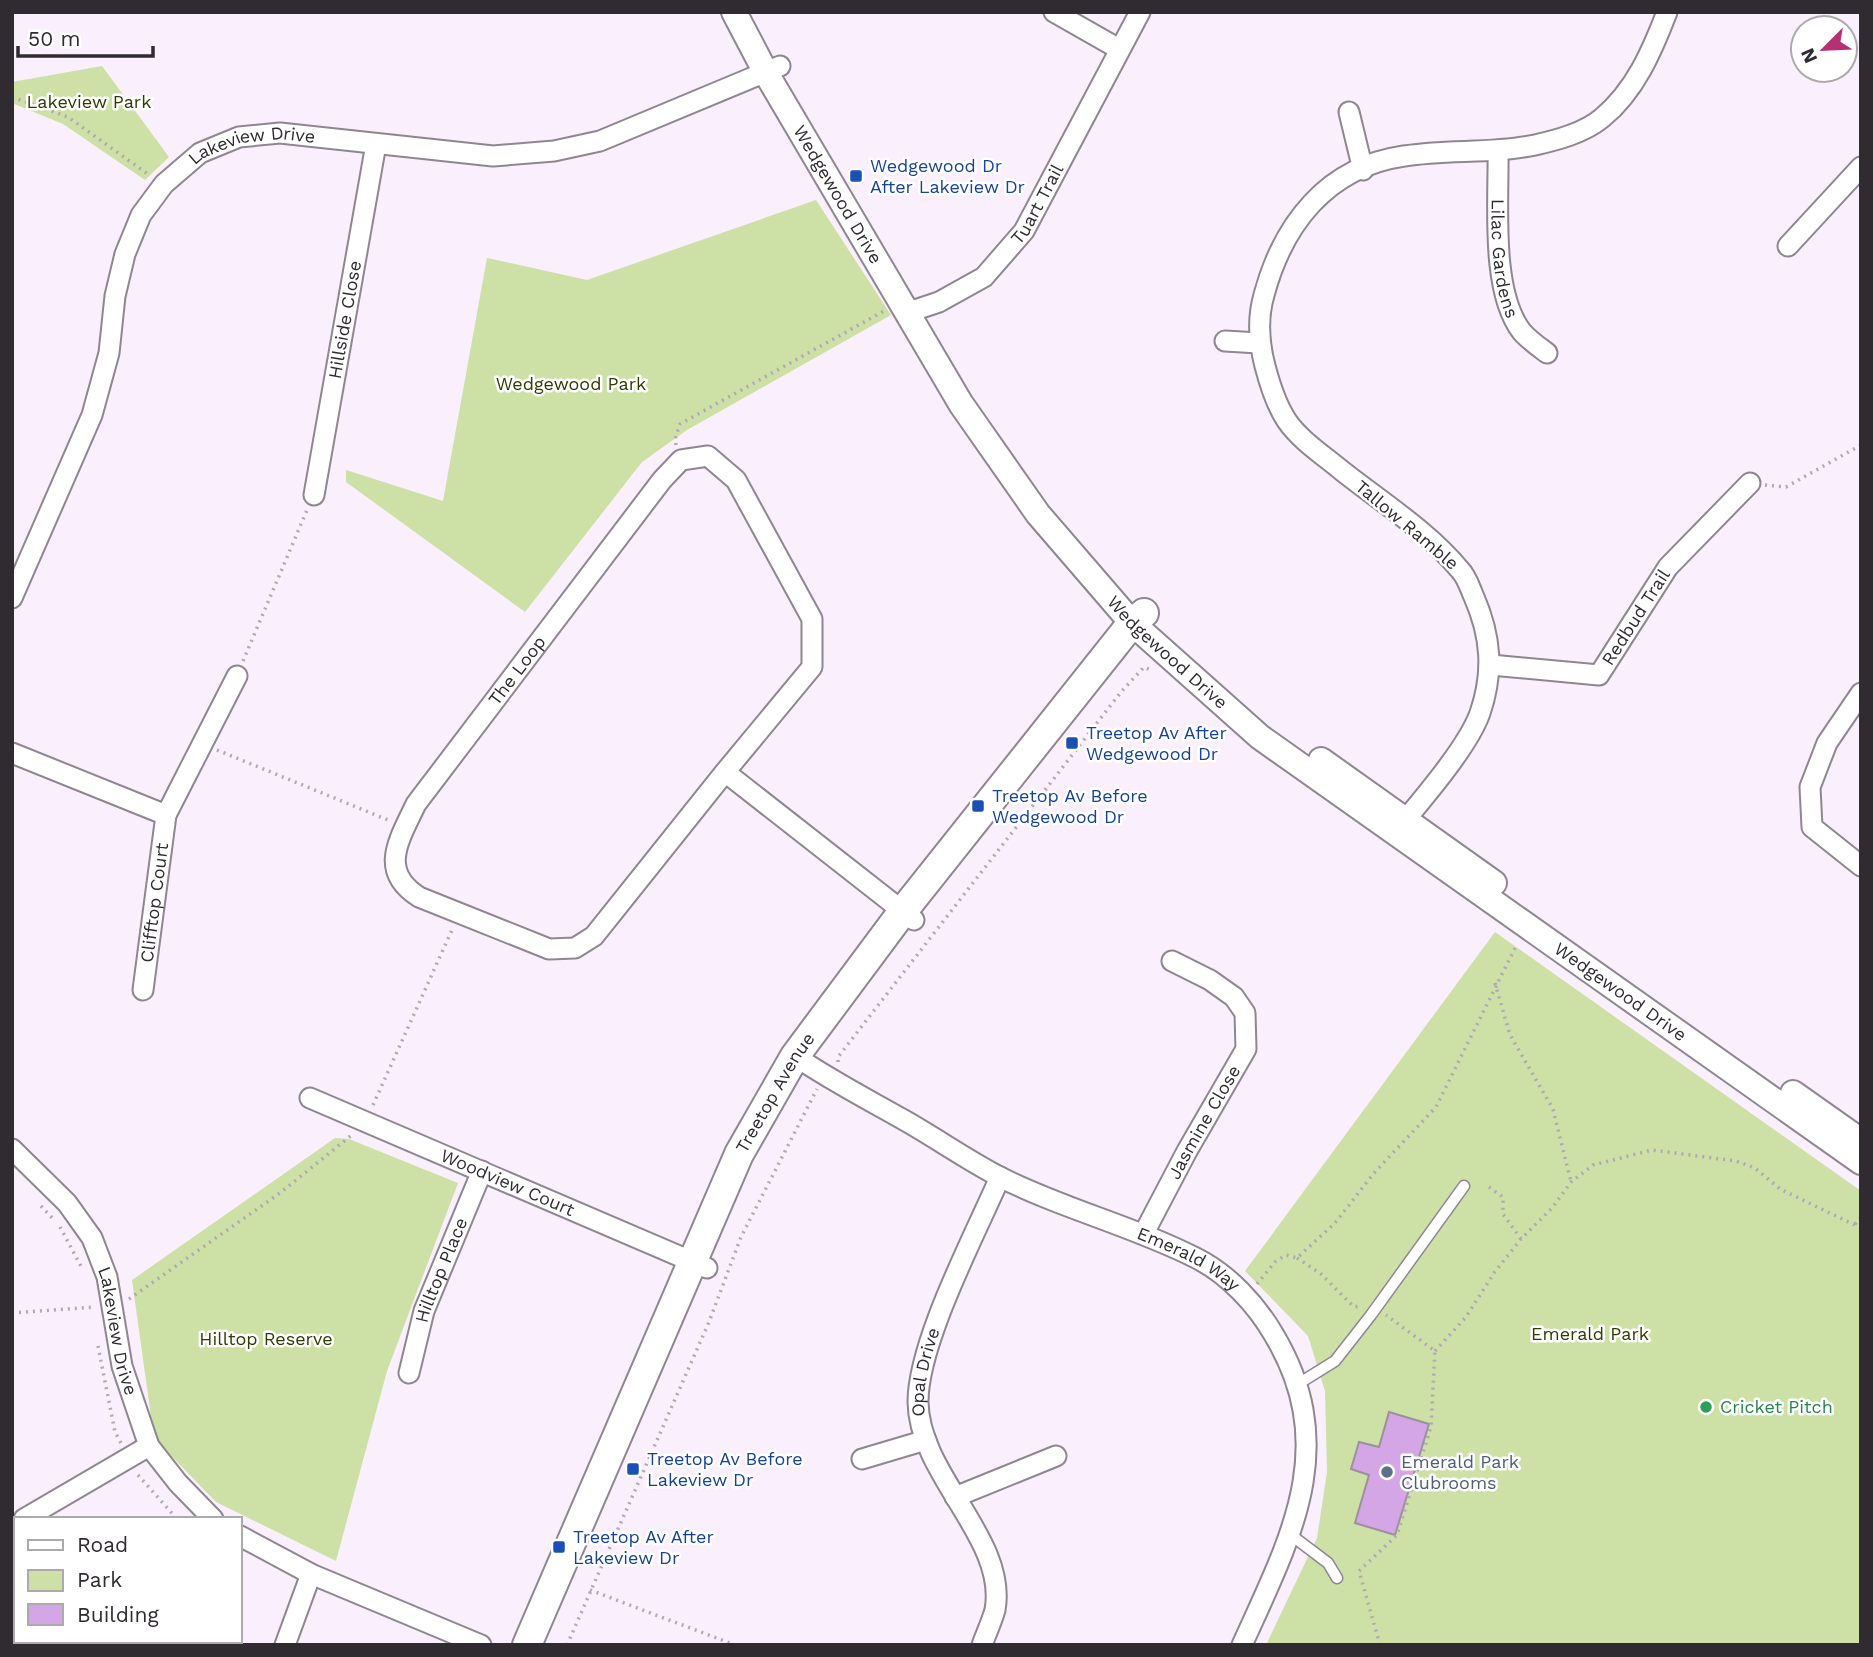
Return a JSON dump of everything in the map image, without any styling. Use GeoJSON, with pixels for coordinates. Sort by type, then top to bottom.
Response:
{"type":"FeatureCollection","features":[{"type":"Feature","properties":{"kind":"main road","name":"Treetop Avenue"},"geometry":{"type":"LineString","coordinates":[[544,1645],[699,1265],[739,1154],[808,1066],[909,916],[1144,624]]}},
{"type":"Feature","properties":{"kind":"main road","name":"Treetop Avenue"},"geometry":{"type":"LineString","coordinates":[[527,1645],[699,1265]]}},
{"type":"Feature","properties":{"kind":"street","name":"Wedgewood Drive"},"geometry":{"type":"LineString","coordinates":[[734,12],[773,70],[961,404],[1038,514],[1144,624],[1526,927],[1855,1143]]}},
{"type":"Feature","properties":{"kind":"street","name":"Wedgewood Drive"},"geometry":{"type":"LineString","coordinates":[[751,12],[773,70]]}},
{"type":"Feature","properties":{"kind":"street"},"geometry":{"type":"LineString","coordinates":[[1055,12],[1119,49]]}},
{"type":"Feature","properties":{"kind":"street","name":"Tuart Trail"},"geometry":{"type":"LineString","coordinates":[[906,310],[984,277],[1024,231],[1140,12]]}},
{"type":"Feature","properties":{"kind":"street","name":"Tallow Ramble"},"geometry":{"type":"LineString","coordinates":[[1399,827],[1444,771],[1480,715],[1491,665],[1483,617],[1463,572],[1443,551],[1312,446],[1288,423],[1270,387],[1259,343],[1262,299],[1275,257],[1293,226],[1316,198],[1337,180],[1401,156],[1498,151],[1561,139],[1600,120],[1625,96],[1652,50],[1667,12]]}},
{"type":"Feature","properties":{"kind":"street","name":"Lakeview Drive"},"geometry":{"type":"LineString","coordinates":[[12,598],[92,415],[109,353],[116,296],[125,254],[141,215],[164,184],[200,153],[239,137],[280,133],[493,156],[554,151],[600,141],[773,70]]}},
{"type":"Feature","properties":{"kind":"street"},"geometry":{"type":"LineString","coordinates":[[1349,111],[1363,170]]}},
{"type":"Feature","properties":{"kind":"street","name":"Hillside Close"},"geometry":{"type":"LineString","coordinates":[[314,495],[376,144]]}},
{"type":"Feature","properties":{"kind":"street","name":"Lilac Gardens"},"geometry":{"type":"LineString","coordinates":[[1498,151],[1502,278],[1509,306],[1522,332],[1547,354]]}},
{"type":"Feature","properties":{"kind":"street"},"geometry":{"type":"LineString","coordinates":[[1788,246],[1861,166]]}},
{"type":"Feature","properties":{"kind":"street"},"geometry":{"type":"LineString","coordinates":[[1224,341],[1259,343]]}},
{"type":"Feature","properties":{"kind":"street","name":"The Loop"},"geometry":{"type":"LineString","coordinates":[[708,456],[736,480],[812,619],[812,667],[725,772],[594,936],[575,948],[549,949],[419,897],[403,887],[394,865],[395,850],[416,804],[662,480],[681,460],[708,456]]}},
{"type":"Feature","properties":{"kind":"street","name":"Redbud Trail"},"geometry":{"type":"LineString","coordinates":[[1491,665],[1599,675],[1668,568],[1750,483]]}},
{"type":"Feature","properties":{"kind":"street","name":"Clifftop Court"},"geometry":{"type":"LineString","coordinates":[[143,990],[166,815],[237,676]]}},
{"type":"Feature","properties":{"kind":"street"},"geometry":{"type":"LineString","coordinates":[[1861,693],[1827,743],[1810,787],[1812,827],[1861,866]]}},
{"type":"Feature","properties":{"kind":"street"},"geometry":{"type":"LineString","coordinates":[[12,753],[166,815]]}},
{"type":"Feature","properties":{"kind":"street"},"geometry":{"type":"LineString","coordinates":[[725,772],[909,916]]}},
{"type":"Feature","properties":{"kind":"street","name":"Wedgewood Drive"},"geometry":{"type":"LineString","coordinates":[[1399,827],[1855,1143]]}},
{"type":"Feature","properties":{"kind":"street","name":"Jasmine Close"},"geometry":{"type":"LineString","coordinates":[[1144,1233],[1246,1049],[1245,1013],[1234,997],[1210,980],[1172,961]]}},
{"type":"Feature","properties":{"kind":"street","name":"Emerald Way"},"geometry":{"type":"LineString","coordinates":[[808,1066],[1000,1177],[1144,1233],[1199,1259],[1262,1314],[1298,1384],[1306,1417],[1306,1449],[1302,1490],[1291,1535],[1242,1645]]}},
{"type":"Feature","properties":{"kind":"street","name":"Woodview Court"},"geometry":{"type":"LineString","coordinates":[[310,1098],[699,1265]]}},
{"type":"Feature","properties":{"kind":"street","name":"Lakeview Drive"},"geometry":{"type":"LineString","coordinates":[[12,1149],[67,1203],[92,1238],[107,1277],[102,1306],[149,1446],[177,1483],[211,1517]]}},
{"type":"Feature","properties":{"kind":"street","name":"Hilltop Place"},"geometry":{"type":"LineString","coordinates":[[409,1373],[424,1311],[482,1171]]}},
{"type":"Feature","properties":{"kind":"street","name":"Opal Drive"},"geometry":{"type":"LineString","coordinates":[[982,1645],[995,1609],[993,1575],[975,1529],[937,1469],[926,1440],[918,1405],[920,1375],[932,1335],[1000,1177]]}},
{"type":"Feature","properties":{"kind":"street"},"geometry":{"type":"LineString","coordinates":[[862,1459],[926,1440]]}},
{"type":"Feature","properties":{"kind":"street"},"geometry":{"type":"LineString","coordinates":[[27,1517],[128,1455],[149,1446]]}},
{"type":"Feature","properties":{"kind":"street"},"geometry":{"type":"LineString","coordinates":[[955,1497],[1056,1456]]}},
{"type":"Feature","properties":{"kind":"street"},"geometry":{"type":"LineString","coordinates":[[242,1537],[310,1574],[481,1645]]}},
{"type":"Feature","properties":{"kind":"street"},"geometry":{"type":"LineString","coordinates":[[285,1645],[310,1574]]}},
{"type":"Feature","properties":{"kind":"lane"},"geometry":{"type":"LineString","coordinates":[[1298,1384],[1335,1361],[1377,1308],[1464,1186]]}},
{"type":"Feature","properties":{"kind":"lane"},"geometry":{"type":"LineString","coordinates":[[1291,1535],[1328,1563],[1337,1578]]}},
{"type":"Feature","properties":{"kind":"path"},"geometry":{"type":"LineString","coordinates":[[12,97],[68,117],[149,175]]}},
{"type":"Feature","properties":{"kind":"path"},"geometry":{"type":"LineString","coordinates":[[681,460],[675,439],[680,424],[906,310]]}},
{"type":"Feature","properties":{"kind":"path"},"geometry":{"type":"LineString","coordinates":[[1750,483],[1786,487],[1861,445]]}},
{"type":"Feature","properties":{"kind":"path"},"geometry":{"type":"LineString","coordinates":[[237,676],[314,495]]}},
{"type":"Feature","properties":{"kind":"path"},"geometry":{"type":"LineString","coordinates":[[566,1645],[709,1322],[808,1066],[837,1068],[838,1057],[1055,775],[1144,667]]}},
{"type":"Feature","properties":{"kind":"path"},"geometry":{"type":"LineString","coordinates":[[202,744],[405,827]]}},
{"type":"Feature","properties":{"kind":"path"},"geometry":{"type":"LineString","coordinates":[[12,1313],[102,1306],[133,1297],[280,1193],[349,1139],[366,1121],[460,912]]}},
{"type":"Feature","properties":{"kind":"path"},"geometry":{"type":"LineString","coordinates":[[1297,1258],[1335,1223],[1374,1173],[1436,1107],[1495,983],[1526,927]]}},
{"type":"Feature","properties":{"kind":"path"},"geometry":{"type":"LineString","coordinates":[[1495,983],[1510,1035],[1553,1109],[1571,1182]]}},
{"type":"Feature","properties":{"kind":"path"},"geometry":{"type":"LineString","coordinates":[[1380,1645],[1359,1571],[1397,1535],[1431,1427],[1435,1351],[1466,1317],[1494,1273],[1521,1239],[1552,1208],[1571,1182],[1593,1165],[1652,1150],[1735,1161],[1755,1168],[1780,1189],[1861,1228]]}},
{"type":"Feature","properties":{"kind":"path"},"geometry":{"type":"LineString","coordinates":[[1489,1187],[1503,1197],[1503,1214],[1521,1239]]}},
{"type":"Feature","properties":{"kind":"path"},"geometry":{"type":"LineString","coordinates":[[36,1200],[73,1247],[87,1279]]}},
{"type":"Feature","properties":{"kind":"path"},"geometry":{"type":"LineString","coordinates":[[1855,1224],[1861,1217]]}},
{"type":"Feature","properties":{"kind":"path"},"geometry":{"type":"LineString","coordinates":[[1245,1297],[1275,1262],[1286,1255],[1297,1258],[1321,1273],[1354,1307],[1377,1308],[1435,1351]]}},
{"type":"Feature","properties":{"kind":"path"},"geometry":{"type":"LineString","coordinates":[[91,1298],[102,1306]]}},
{"type":"Feature","properties":{"kind":"path"},"geometry":{"type":"LineString","coordinates":[[95,1320],[102,1306]]}},
{"type":"Feature","properties":{"kind":"path"},"geometry":{"type":"LineString","coordinates":[[98,1345],[115,1432],[140,1479],[175,1517]]}},
{"type":"Feature","properties":{"kind":"path"},"geometry":{"type":"LineString","coordinates":[[590,1590],[735,1645]]}},
{"type":"Feature","properties":{"kind":"green space","name":"Lakeview Park"},"geometry":{"type":"Polygon","coordinates":[[[102,66],[169,157],[145,180],[63,124],[12,103],[12,82],[102,66]]]}},
{"type":"Feature","properties":{"kind":"green space","name":"Wedgewood Park"},"geometry":{"type":"Polygon","coordinates":[[[816,200],[891,315],[687,430],[642,462],[525,612],[346,482],[346,470],[443,501],[487,258],[587,280],[816,200]]]}},
{"type":"Feature","properties":{"kind":"green space","name":"Emerald Park"},"geometry":{"type":"Polygon","coordinates":[[[1495,932],[1861,1191],[1861,1645],[1266,1645],[1317,1538],[1327,1472],[1325,1391],[1308,1336],[1245,1271],[1495,932]]]}},
{"type":"Feature","properties":{"kind":"green space","name":"Hilltop Reserve"},"geometry":{"type":"Polygon","coordinates":[[[335,1138],[349,1139],[458,1183],[387,1371],[336,1561],[216,1502],[154,1438],[132,1280],[335,1138]]]}},
{"type":"Feature","properties":{"kind":"building","name":"Emerald Park Clubrooms"},"geometry":{"type":"Polygon","coordinates":[[[1389,1412],[1429,1424],[1395,1535],[1355,1523],[1369,1475],[1351,1469],[1359,1442],[1379,1447],[1389,1412]]]}},
{"type":"Feature","properties":{"kind":"place","name":"Wedgewood Dr After Lakeview Dr"},"geometry":{"type":"Point","coordinates":[856,176]}},
{"type":"Feature","properties":{"kind":"place","name":"Treetop Av After Wedgewood Dr"},"geometry":{"type":"Point","coordinates":[1072,743]}},
{"type":"Feature","properties":{"kind":"place","name":"Treetop Av Before Wedgewood Dr"},"geometry":{"type":"Point","coordinates":[978,806]}},
{"type":"Feature","properties":{"kind":"place","name":"Cricket Pitch"},"geometry":{"type":"Point","coordinates":[1706,1407]}},
{"type":"Feature","properties":{"kind":"place","name":"Treetop Av Before Lakeview Dr"},"geometry":{"type":"Point","coordinates":[633,1469]}},
{"type":"Feature","properties":{"kind":"place","name":"Emerald Park Clubrooms"},"geometry":{"type":"Point","coordinates":[1387,1472]}},
{"type":"Feature","properties":{"kind":"place","name":"Treetop Av After Lakeview Dr"},"geometry":{"type":"Point","coordinates":[559,1547]}}]}
